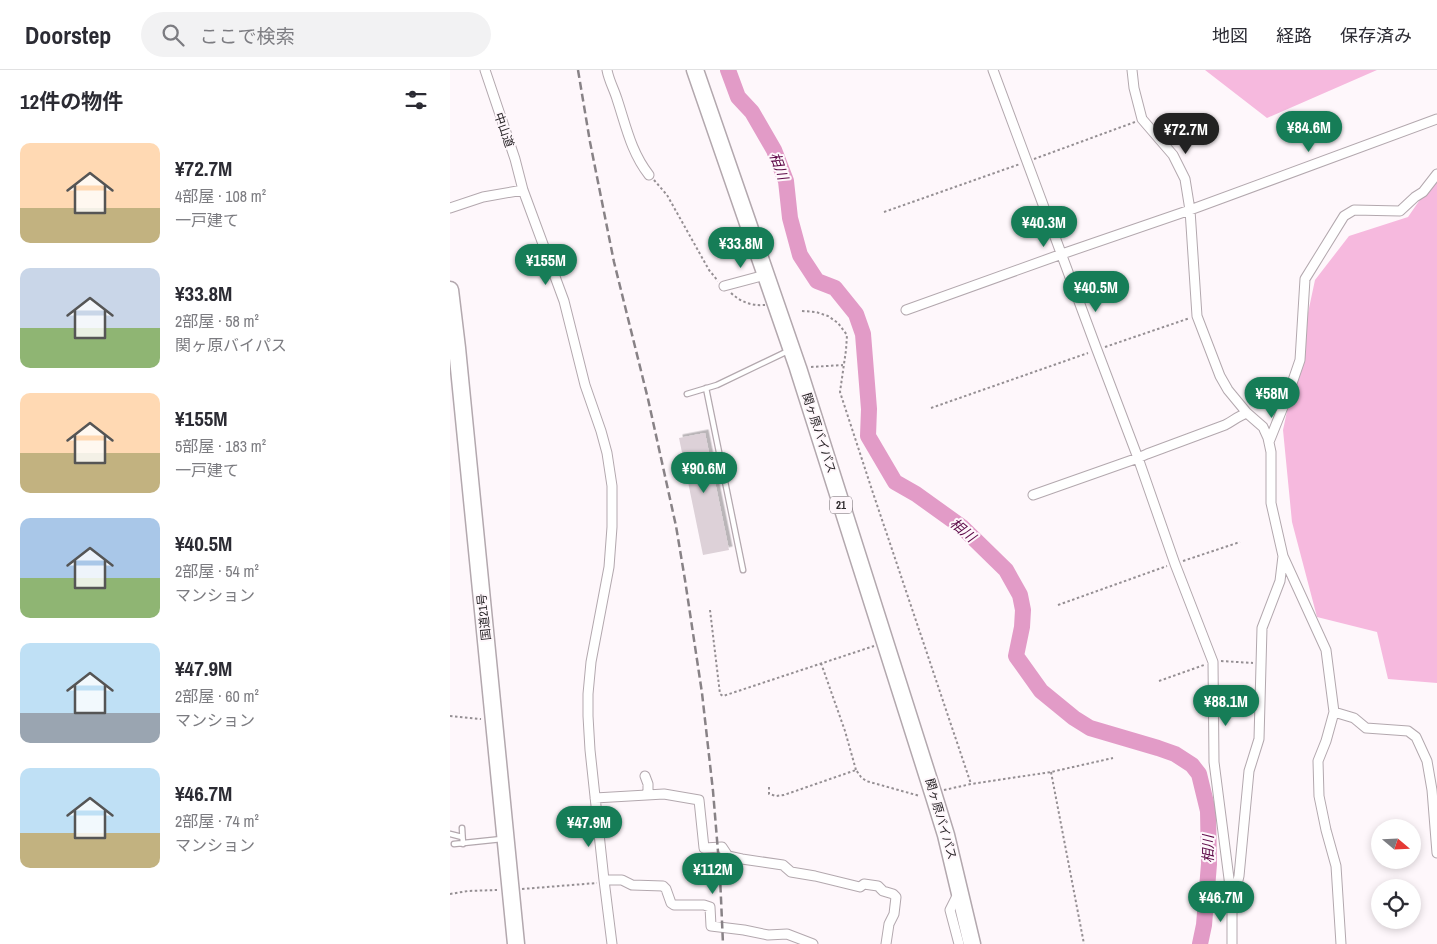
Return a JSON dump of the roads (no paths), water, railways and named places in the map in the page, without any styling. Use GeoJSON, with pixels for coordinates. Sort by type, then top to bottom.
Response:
{"type":"FeatureCollection","features":[{"type":"Feature","properties":{"kind":"highway","name":"関ヶ原バイパス"},"geometry":{"type":"LineString","coordinates":[[695,70],[798,368],[933,793],[946,835],[972,944]]}},
{"type":"Feature","properties":{"kind":"highway","name":"国道21号"},"geometry":{"type":"LineString","coordinates":[[450,290],[454,349],[494,718],[516,944]]}},
{"type":"Feature","properties":{"kind":"street","name":"中山道"},"geometry":{"type":"LineString","coordinates":[[484,70],[515,160],[523,190],[564,302],[584,382],[607,453],[612,486],[612,528],[609,567],[591,662],[588,694],[590,750],[612,944]]}},
{"type":"Feature","properties":{"kind":"street"},"geometry":{"type":"LineString","coordinates":[[607,70],[617,97],[628,138],[636,156],[649,175]]}},
{"type":"Feature","properties":{"kind":"street"},"geometry":{"type":"LineString","coordinates":[[994,70],[1096,350],[1138,458],[1175,564],[1213,662],[1214,762],[1232,902],[1232,944]]}},
{"type":"Feature","properties":{"kind":"street"},"geometry":{"type":"LineString","coordinates":[[1132,70],[1134,88],[1142,119],[1173,155],[1185,179],[1190,210],[1197,316],[1220,376],[1228,390],[1246,413],[1263,427],[1269,442],[1271,503],[1283,556],[1326,650],[1334,712],[1318,762],[1319,796],[1336,866],[1341,944]]}},
{"type":"Feature","properties":{"kind":"street"},"geometry":{"type":"LineString","coordinates":[[906,310],[1190,210],[1437,119]]}},
{"type":"Feature","properties":{"kind":"street"},"geometry":{"type":"LineString","coordinates":[[1269,442],[1290,392],[1300,360],[1305,279],[1331,236],[1344,216],[1354,210],[1400,211],[1423,192],[1437,174]]}},
{"type":"Feature","properties":{"kind":"street"},"geometry":{"type":"LineString","coordinates":[[450,208],[484,197],[523,190]]}},
{"type":"Feature","properties":{"kind":"street"},"geometry":{"type":"LineString","coordinates":[[724,286],[765,275]]}},
{"type":"Feature","properties":{"kind":"street"},"geometry":{"type":"LineString","coordinates":[[1033,495],[1225,425],[1246,413]]}},
{"type":"Feature","properties":{"kind":"street"},"geometry":{"type":"LineString","coordinates":[[1232,902],[1239,876],[1249,771],[1259,739],[1262,628],[1280,581],[1283,556]]}},
{"type":"Feature","properties":{"kind":"street"},"geometry":{"type":"LineString","coordinates":[[1334,712],[1354,718],[1366,728],[1408,732],[1416,737],[1427,761],[1432,790],[1437,853]]}},
{"type":"Feature","properties":{"kind":"street"},"geometry":{"type":"LineString","coordinates":[[644,776],[648,784],[648,795]]}},
{"type":"Feature","properties":{"kind":"street"},"geometry":{"type":"LineString","coordinates":[[595,798],[664,794],[699,800],[704,848],[722,847],[728,856],[742,860],[783,865],[791,872],[860,887],[864,884],[878,886],[883,891],[896,897],[894,914],[889,924],[886,944]]}},
{"type":"Feature","properties":{"kind":"street"},"geometry":{"type":"LineString","coordinates":[[604,881],[622,880],[632,885],[663,886],[671,903],[674,905],[704,905],[710,907],[711,926],[768,935],[787,934],[813,944]]}},
{"type":"Feature","properties":{"kind":"street"},"geometry":{"type":"LineString","coordinates":[[959,944],[950,910],[960,890]]}},
{"type":"Feature","properties":{"kind":"lane"},"geometry":{"type":"LineString","coordinates":[[686,394],[716,385],[776,355],[791,350]]}},
{"type":"Feature","properties":{"kind":"lane"},"geometry":{"type":"LineString","coordinates":[[706,388],[743,570]]}},
{"type":"Feature","properties":{"kind":"lane"},"geometry":{"type":"LineString","coordinates":[[462,828],[463,844]]}},
{"type":"Feature","properties":{"kind":"lane"},"geometry":{"type":"LineString","coordinates":[[450,834],[462,837]]}},
{"type":"Feature","properties":{"kind":"lane"},"geometry":{"type":"LineString","coordinates":[[454,844],[506,839]]}},
{"type":"Feature","properties":{"kind":"waterway","name":"相川"},"geometry":{"type":"LineString","coordinates":[[728,70],[738,97],[752,112],[774,150],[786,181],[790,218],[800,255],[817,281],[835,288],[856,314],[863,334],[869,409],[868,436],[895,482],[916,494],[962,527],[1006,570],[1020,595],[1023,610],[1022,627],[1016,656],[1041,691],[1074,718],[1090,728],[1175,754],[1192,765],[1199,774],[1208,811],[1209,864],[1204,925],[1200,944]]}},
{"type":"Feature","properties":{"kind":"railway"},"geometry":{"type":"LineString","coordinates":[[578,70],[614,262],[648,399],[676,526],[685,580],[702,693],[713,791],[723,944]]}}]}
